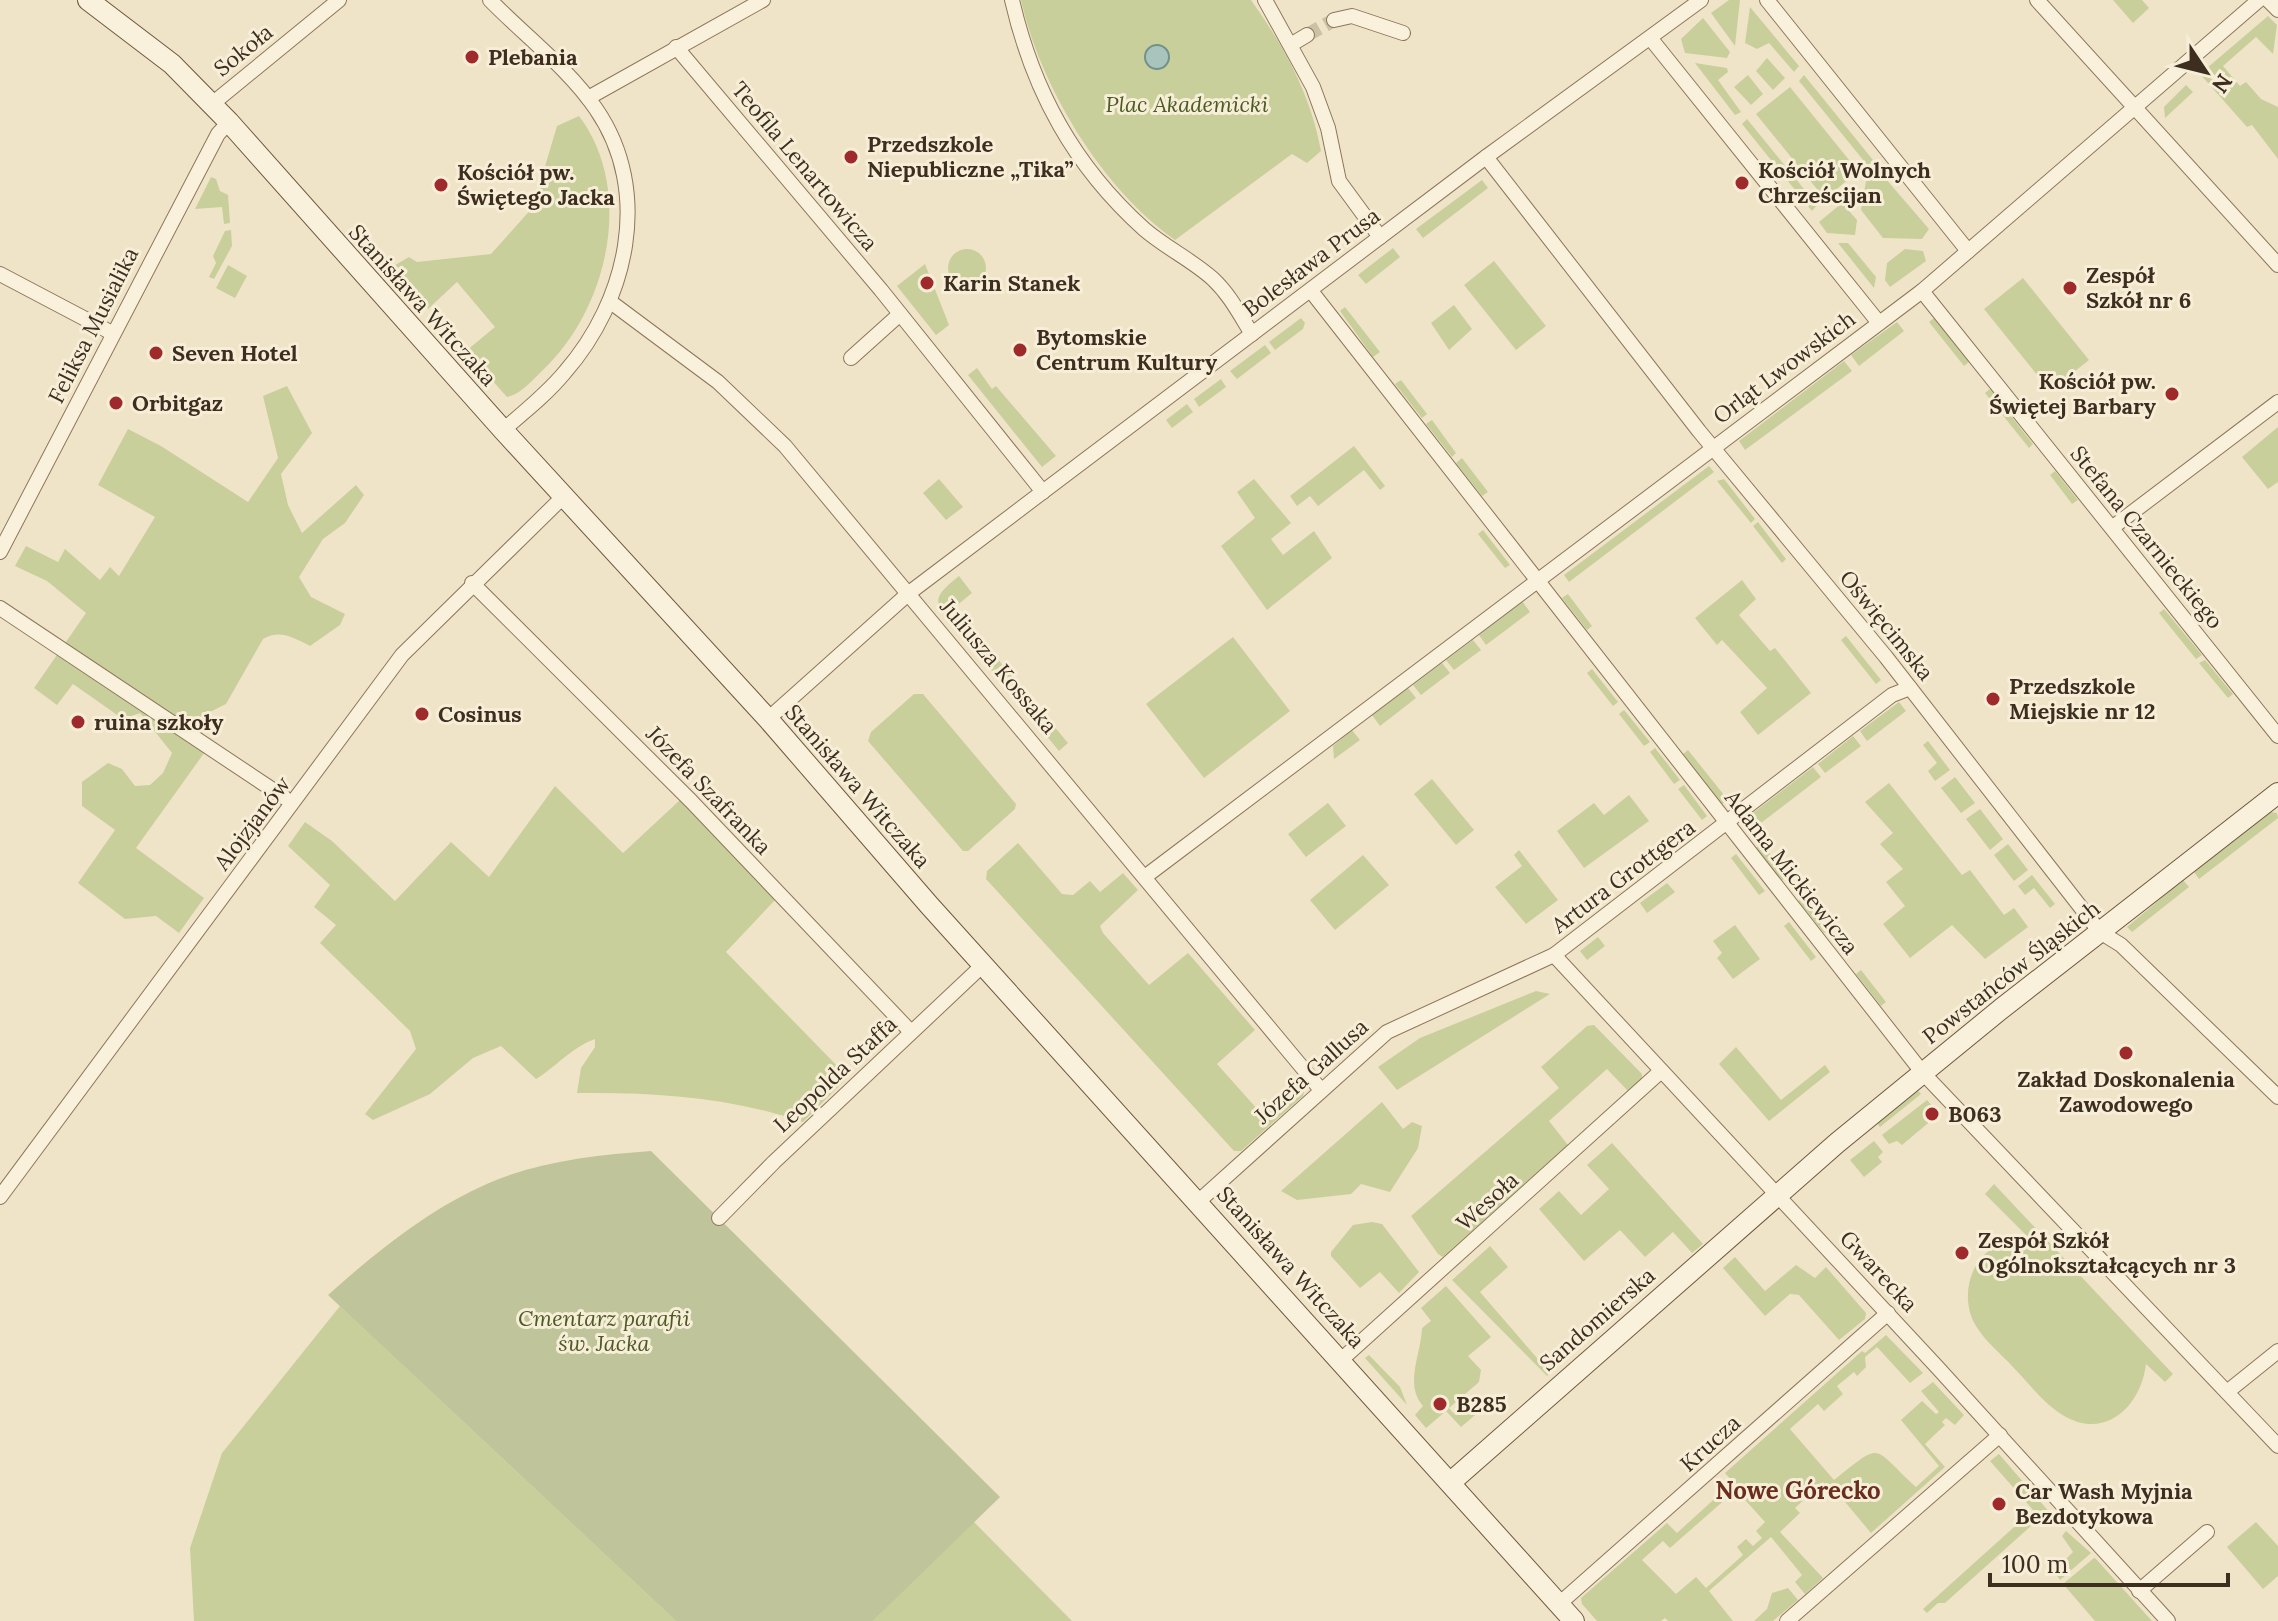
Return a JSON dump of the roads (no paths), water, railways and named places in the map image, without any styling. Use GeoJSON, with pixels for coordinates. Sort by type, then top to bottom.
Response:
{"type":"FeatureCollection","features":[{"type":"Feature","properties":{"kind":"street","name":"Stanisława Witczaka"},"geometry":{"type":"LineString","coordinates":[[88,0],[172,64],[229,122],[503,430],[768,719],[983,965],[1199,1201],[1574,1621]]}},
{"type":"Feature","properties":{"kind":"street","name":"Sokoła"},"geometry":{"type":"LineString","coordinates":[[212,104],[339,0]]}},
{"type":"Feature","properties":{"kind":"street"},"geometry":{"type":"LineString","coordinates":[[490,0],[588,98],[607,130],[625,178],[627,224],[621,270],[612,303],[565,373],[503,430]]}},
{"type":"Feature","properties":{"kind":"street"},"geometry":{"type":"LineString","coordinates":[[588,98],[763,0]]}},
{"type":"Feature","properties":{"kind":"street"},"geometry":{"type":"LineString","coordinates":[[1012,0],[1032,70],[1089,169],[1142,226],[1213,280],[1252,334]]}},
{"type":"Feature","properties":{"kind":"street"},"geometry":{"type":"LineString","coordinates":[[1265,0],[1292,44],[1328,128],[1339,181],[1380,237]]}},
{"type":"Feature","properties":{"kind":"street"},"geometry":{"type":"LineString","coordinates":[[1767,0],[1968,251]]}},
{"type":"Feature","properties":{"kind":"street"},"geometry":{"type":"LineString","coordinates":[[2037,0],[2278,265]]}},
{"type":"Feature","properties":{"kind":"street","name":"Orląt Lwowskich"},"geometry":{"type":"LineString","coordinates":[[1146,876],[1922,291],[2259,0]]}},
{"type":"Feature","properties":{"kind":"street"},"geometry":{"type":"LineString","coordinates":[[2268,0],[2278,10]]}},
{"type":"Feature","properties":{"kind":"street","name":"Bolesława Prusa"},"geometry":{"type":"LineString","coordinates":[[768,719],[909,593],[1486,157],[1651,39],[1695,2]]}},
{"type":"Feature","properties":{"kind":"street"},"geometry":{"type":"LineString","coordinates":[[1334,20],[1352,16],[1403,33]]}},
{"type":"Feature","properties":{"kind":"street"},"geometry":{"type":"LineString","coordinates":[[1292,44],[1307,35]]}},
{"type":"Feature","properties":{"kind":"street"},"geometry":{"type":"LineString","coordinates":[[1651,39],[1879,323]]}},
{"type":"Feature","properties":{"kind":"street","name":"Teofila Lenartowicza"},"geometry":{"type":"LineString","coordinates":[[676,47],[900,314],[1043,492]]}},
{"type":"Feature","properties":{"kind":"street","name":"Feliksa Musialika"},"geometry":{"type":"LineString","coordinates":[[0,552],[112,333],[218,134],[229,122]]}},
{"type":"Feature","properties":{"kind":"street","name":"Oświęcimska"},"geometry":{"type":"LineString","coordinates":[[1486,157],[1714,447],[1910,688],[2100,932],[2121,945],[2278,1097]]}},
{"type":"Feature","properties":{"kind":"street"},"geometry":{"type":"LineString","coordinates":[[0,274],[112,333]]}},
{"type":"Feature","properties":{"kind":"street","name":"Adama Mickiewicza"},"geometry":{"type":"LineString","coordinates":[[1311,291],[1922,1072],[2278,1446]]}},
{"type":"Feature","properties":{"kind":"street","name":"Stefana Czarnieckiego"},"geometry":{"type":"LineString","coordinates":[[1922,291],[2278,736]]}},
{"type":"Feature","properties":{"kind":"street","name":"Juliusza Kossaka"},"geometry":{"type":"LineString","coordinates":[[612,303],[751,411],[909,593],[1321,1090]]}},
{"type":"Feature","properties":{"kind":"street"},"geometry":{"type":"LineString","coordinates":[[851,358],[900,314]]}},
{"type":"Feature","properties":{"kind":"street"},"geometry":{"type":"LineString","coordinates":[[2113,527],[2278,402]]}},
{"type":"Feature","properties":{"kind":"street","name":"Alojzjanów"},"geometry":{"type":"LineString","coordinates":[[0,1197],[402,655],[564,496]]}},
{"type":"Feature","properties":{"kind":"street","name":"Józefa Szafranka"},"geometry":{"type":"LineString","coordinates":[[472,583],[691,801],[911,1032]]}},
{"type":"Feature","properties":{"kind":"street"},"geometry":{"type":"LineString","coordinates":[[0,608],[285,798]]}},
{"type":"Feature","properties":{"kind":"street","name":"Artura Grottgera"},"geometry":{"type":"LineString","coordinates":[[1554,955],[1892,695],[1910,688]]}},
{"type":"Feature","properties":{"kind":"street","name":"Powstańców Śląskich"},"geometry":{"type":"LineString","coordinates":[[1778,1194],[1922,1072],[2278,793]]}},
{"type":"Feature","properties":{"kind":"street","name":"Gwarecka"},"geometry":{"type":"LineString","coordinates":[[1554,955],[1888,1313],[2168,1621]]}},
{"type":"Feature","properties":{"kind":"street","name":"Józefa Gallusa"},"geometry":{"type":"LineString","coordinates":[[1199,1201],[1387,1032],[1554,955]]}},
{"type":"Feature","properties":{"kind":"street","name":"Leopolda Staffa"},"geometry":{"type":"LineString","coordinates":[[719,1218],[983,965]]}},
{"type":"Feature","properties":{"kind":"street","name":"Wesoła"},"geometry":{"type":"LineString","coordinates":[[1341,1360],[1660,1072]]}},
{"type":"Feature","properties":{"kind":"street","name":"Sandomierska"},"geometry":{"type":"LineString","coordinates":[[1451,1482],[1778,1194]]}},
{"type":"Feature","properties":{"kind":"street","name":"Krucza"},"geometry":{"type":"LineString","coordinates":[[1559,1604],[1888,1313]]}},
{"type":"Feature","properties":{"kind":"street"},"geometry":{"type":"LineString","coordinates":[[2227,1392],[2278,1351]]}},
{"type":"Feature","properties":{"kind":"street"},"geometry":{"type":"LineString","coordinates":[[1787,1621],[1943,1491],[2000,1435]]}},
{"type":"Feature","properties":{"kind":"street"},"geometry":{"type":"LineString","coordinates":[[2139,1591],[2207,1532]]}},
{"type":"Feature","properties":{"kind":"water"},"geometry":{"type":"Polygon","coordinates":[[[1157,45],[1165,49],[1169,57],[1165,65],[1157,69],[1149,65],[1145,57],[1149,49],[1157,45]]]}},
{"type":"Feature","properties":{"kind":"tunnel"},"geometry":{"type":"LineString","coordinates":[[1307,35],[1334,20]]}},
{"type":"Feature","properties":{"kind":"place","name":"Plebania"},"geometry":{"type":"Point","coordinates":[472,57]}},
{"type":"Feature","properties":{"kind":"place","name":"Przedszkole Niepubliczne „Tika”"},"geometry":{"type":"Point","coordinates":[851,157]}},
{"type":"Feature","properties":{"kind":"place","name":"Kościół Wolnych Chrześcijan"},"geometry":{"type":"Point","coordinates":[1742,183]}},
{"type":"Feature","properties":{"kind":"place","name":"Kościół pw. Świętego Jacka"},"geometry":{"type":"Point","coordinates":[441,185]}},
{"type":"Feature","properties":{"kind":"place","name":"Karin Stanek"},"geometry":{"type":"Point","coordinates":[927,283]}},
{"type":"Feature","properties":{"kind":"place","name":"Zespół Szkół nr 6"},"geometry":{"type":"Point","coordinates":[2070,288]}},
{"type":"Feature","properties":{"kind":"place","name":"Bytomskie Centrum Kultury"},"geometry":{"type":"Point","coordinates":[1020,350]}},
{"type":"Feature","properties":{"kind":"place","name":"Seven Hotel"},"geometry":{"type":"Point","coordinates":[156,353]}},
{"type":"Feature","properties":{"kind":"place","name":"Kościół pw. Świętej Barbary"},"geometry":{"type":"Point","coordinates":[2172,394]}},
{"type":"Feature","properties":{"kind":"place","name":"Orbitgaz"},"geometry":{"type":"Point","coordinates":[116,403]}},
{"type":"Feature","properties":{"kind":"place","name":"Przedszkole Miejskie nr 12"},"geometry":{"type":"Point","coordinates":[1993,699]}},
{"type":"Feature","properties":{"kind":"place","name":"Cosinus"},"geometry":{"type":"Point","coordinates":[422,714]}},
{"type":"Feature","properties":{"kind":"place","name":"ruina szkoły"},"geometry":{"type":"Point","coordinates":[78,722]}},
{"type":"Feature","properties":{"kind":"place","name":"Zakład Doskonalenia Zawodowego"},"geometry":{"type":"Point","coordinates":[2126,1053]}},
{"type":"Feature","properties":{"kind":"place","name":"B063"},"geometry":{"type":"Point","coordinates":[1932,1114]}},
{"type":"Feature","properties":{"kind":"place","name":"Zespół Szkół Ogólnokształcących nr 3"},"geometry":{"type":"Point","coordinates":[1962,1253]}},
{"type":"Feature","properties":{"kind":"place","name":"B285"},"geometry":{"type":"Point","coordinates":[1440,1404]}},
{"type":"Feature","properties":{"kind":"place","name":"Car Wash Myjnia Bezdotykowa"},"geometry":{"type":"Point","coordinates":[1999,1504]}},
{"type":"Feature","properties":{"kind":"district","name":"Nowe Górecko"},"geometry":{"type":"Point","coordinates":[1798,1491]}},
{"type":"Feature","properties":{"kind":"park label","name":"Plac Akademicki"},"geometry":{"type":"Point","coordinates":[1187,104]}},
{"type":"Feature","properties":{"kind":"park label","name":"Cmentarz parafii św. Jacka"},"geometry":{"type":"Point","coordinates":[604,1330]}}]}
